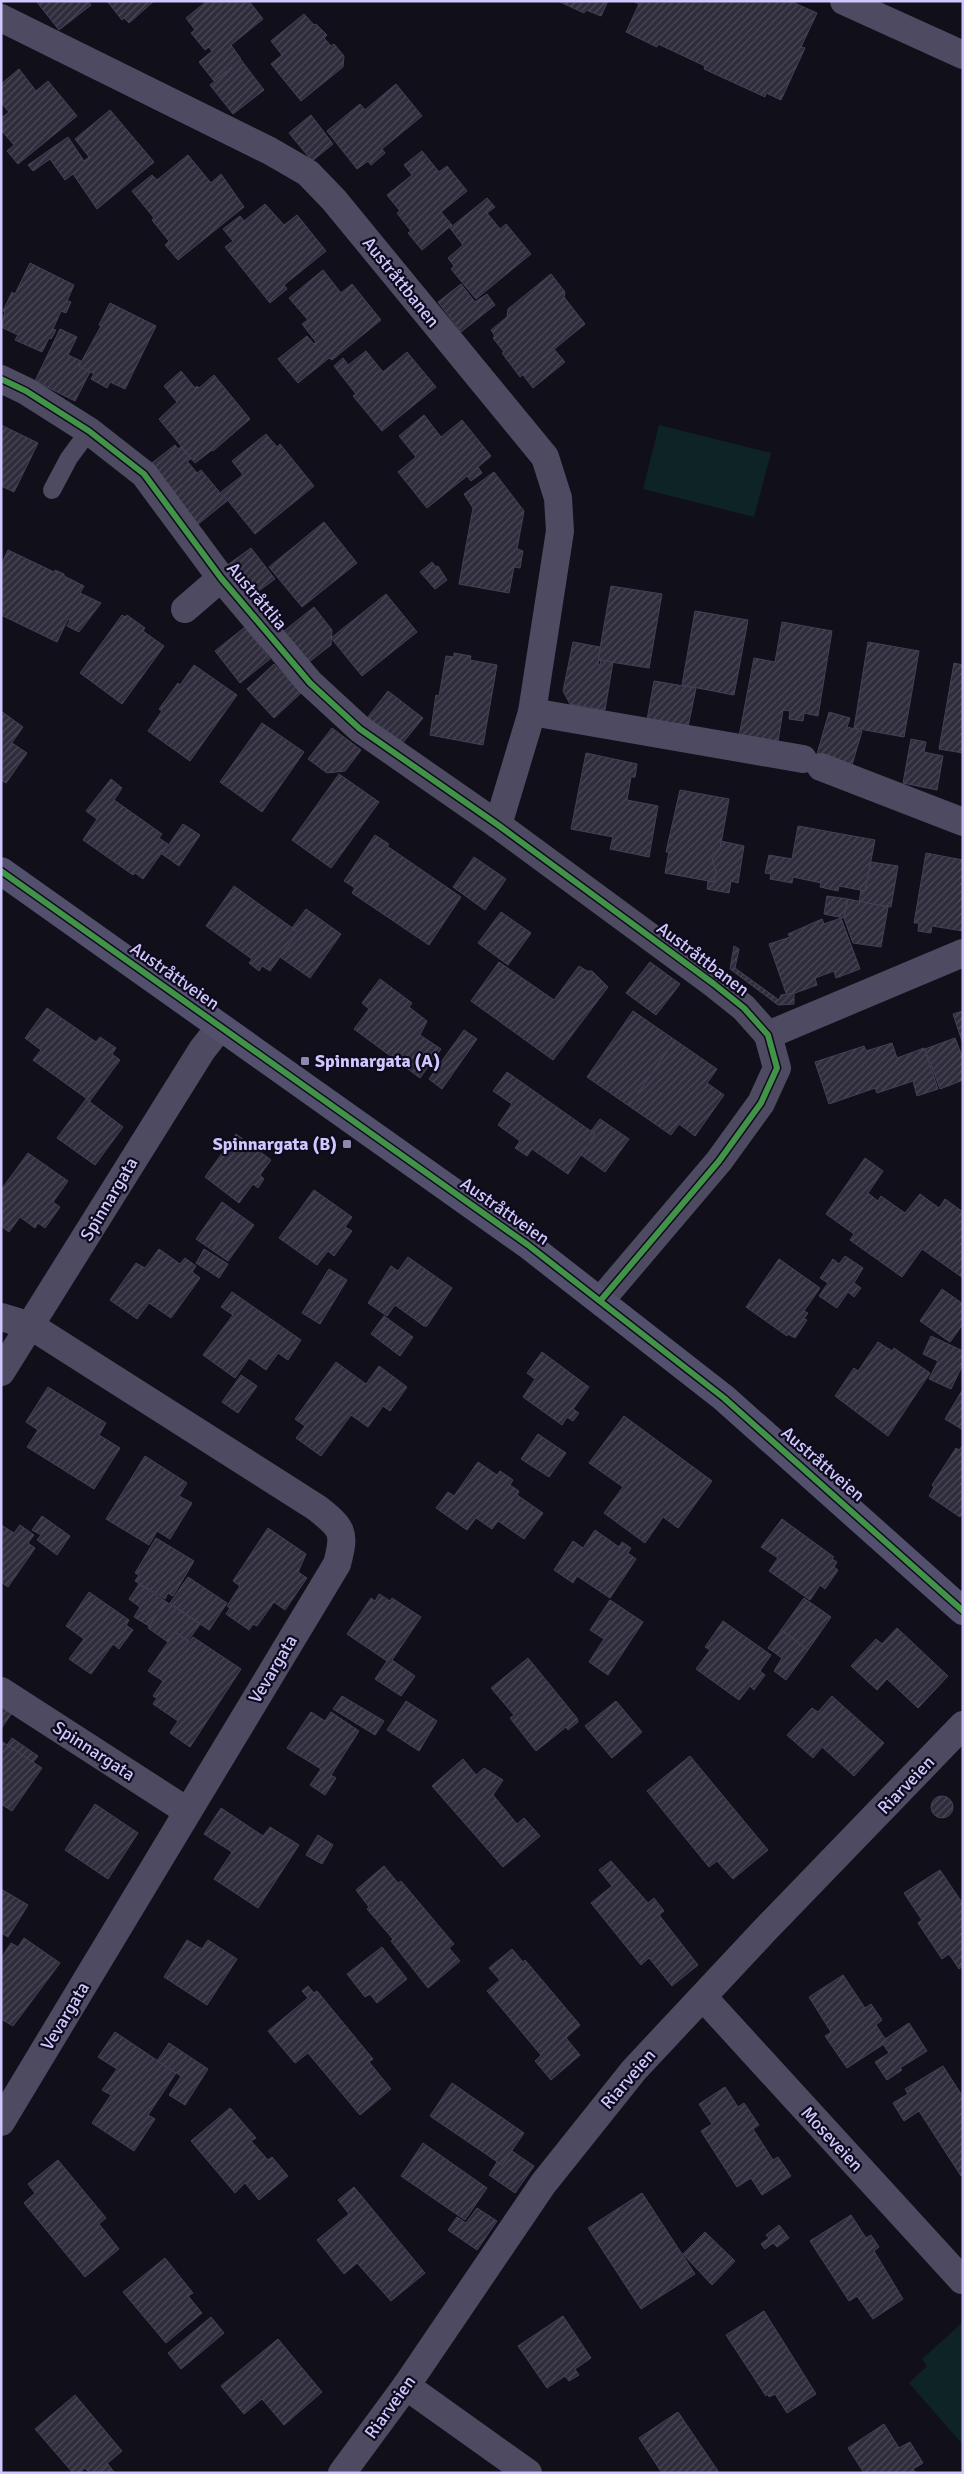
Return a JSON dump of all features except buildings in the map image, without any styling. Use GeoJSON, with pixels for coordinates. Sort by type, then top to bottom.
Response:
{"type":"FeatureCollection","features":[{"type":"Feature","properties":{"kind":"main road","name":"Austråttveien"},"geometry":{"type":"LineString","coordinates":[[1,872],[528,1245],[601,1300],[724,1398],[963,1611]]}},
{"type":"Feature","properties":{"kind":"street"},"geometry":{"type":"LineString","coordinates":[[844,1],[963,55]]}},
{"type":"Feature","properties":{"kind":"street","name":"Austråttbanen"},"geometry":{"type":"LineString","coordinates":[[1,18],[270,151],[308,173],[334,200],[546,457],[558,498],[560,531],[532,712],[498,825],[744,1008],[768,1035],[777,1068],[761,1103],[719,1161],[601,1300]]}},
{"type":"Feature","properties":{"kind":"street","name":"Austråttlia"},"geometry":{"type":"LineString","coordinates":[[1,379],[26,391],[89,431],[144,474],[222,578],[310,683],[360,730],[498,825]]}},
{"type":"Feature","properties":{"kind":"street"},"geometry":{"type":"LineString","coordinates":[[185,609],[222,578]]}},
{"type":"Feature","properties":{"kind":"street"},"geometry":{"type":"LineString","coordinates":[[532,712],[812,763],[963,822]]}},
{"type":"Feature","properties":{"kind":"street"},"geometry":{"type":"LineString","coordinates":[[768,1035],[963,953]]}},
{"type":"Feature","properties":{"kind":"street","name":"Spinnargata"},"geometry":{"type":"LineString","coordinates":[[1,1372],[202,1050],[220,1027]]}},
{"type":"Feature","properties":{"kind":"street","name":"Vevargata"},"geometry":{"type":"LineString","coordinates":[[1,1317],[31,1326],[316,1508],[338,1526],[343,1544],[337,1564],[1,2122]]}},
{"type":"Feature","properties":{"kind":"street","name":"Spinnargata"},"geometry":{"type":"LineString","coordinates":[[1,1691],[187,1811]]}},
{"type":"Feature","properties":{"kind":"street","name":"Riarveien"},"geometry":{"type":"LineString","coordinates":[[342,2473],[406,2386],[543,2184],[634,2070],[963,1726]]}},
{"type":"Feature","properties":{"kind":"street","name":"Moseveien"},"geometry":{"type":"LineString","coordinates":[[703,1997],[962,2280]]}},
{"type":"Feature","properties":{"kind":"street"},"geometry":{"type":"LineString","coordinates":[[406,2386],[528,2473]]}},
{"type":"Feature","properties":{"kind":"lane"},"geometry":{"type":"LineString","coordinates":[[52,490],[69,458],[89,431]]}},
{"type":"Feature","properties":{"kind":"green space"},"geometry":{"type":"Polygon","coordinates":[[[659,425],[771,453],[754,517],[643,489],[659,425]]]}},
{"type":"Feature","properties":{"kind":"green space"},"geometry":{"type":"Polygon","coordinates":[[[963,2322],[963,2445],[909,2383],[927,2366],[922,2359],[963,2322]]]}},
{"type":"Feature","properties":{"kind":"cycle path"},"geometry":{"type":"LineString","coordinates":[[1,379],[26,391],[89,431],[144,474],[221,578],[310,683],[360,729],[498,825],[714,984],[744,1008],[768,1035],[777,1068],[761,1103],[719,1161],[601,1300]]}},
{"type":"Feature","properties":{"kind":"cycle path"},"geometry":{"type":"LineString","coordinates":[[1,871],[528,1245],[724,1398],[963,1611]]}},
{"type":"Feature","properties":{"kind":"place","name":"Spinnargata (A)"},"geometry":{"type":"Point","coordinates":[305,1061]}},
{"type":"Feature","properties":{"kind":"place","name":"Spinnargata (B)"},"geometry":{"type":"Point","coordinates":[347,1144]}}]}
